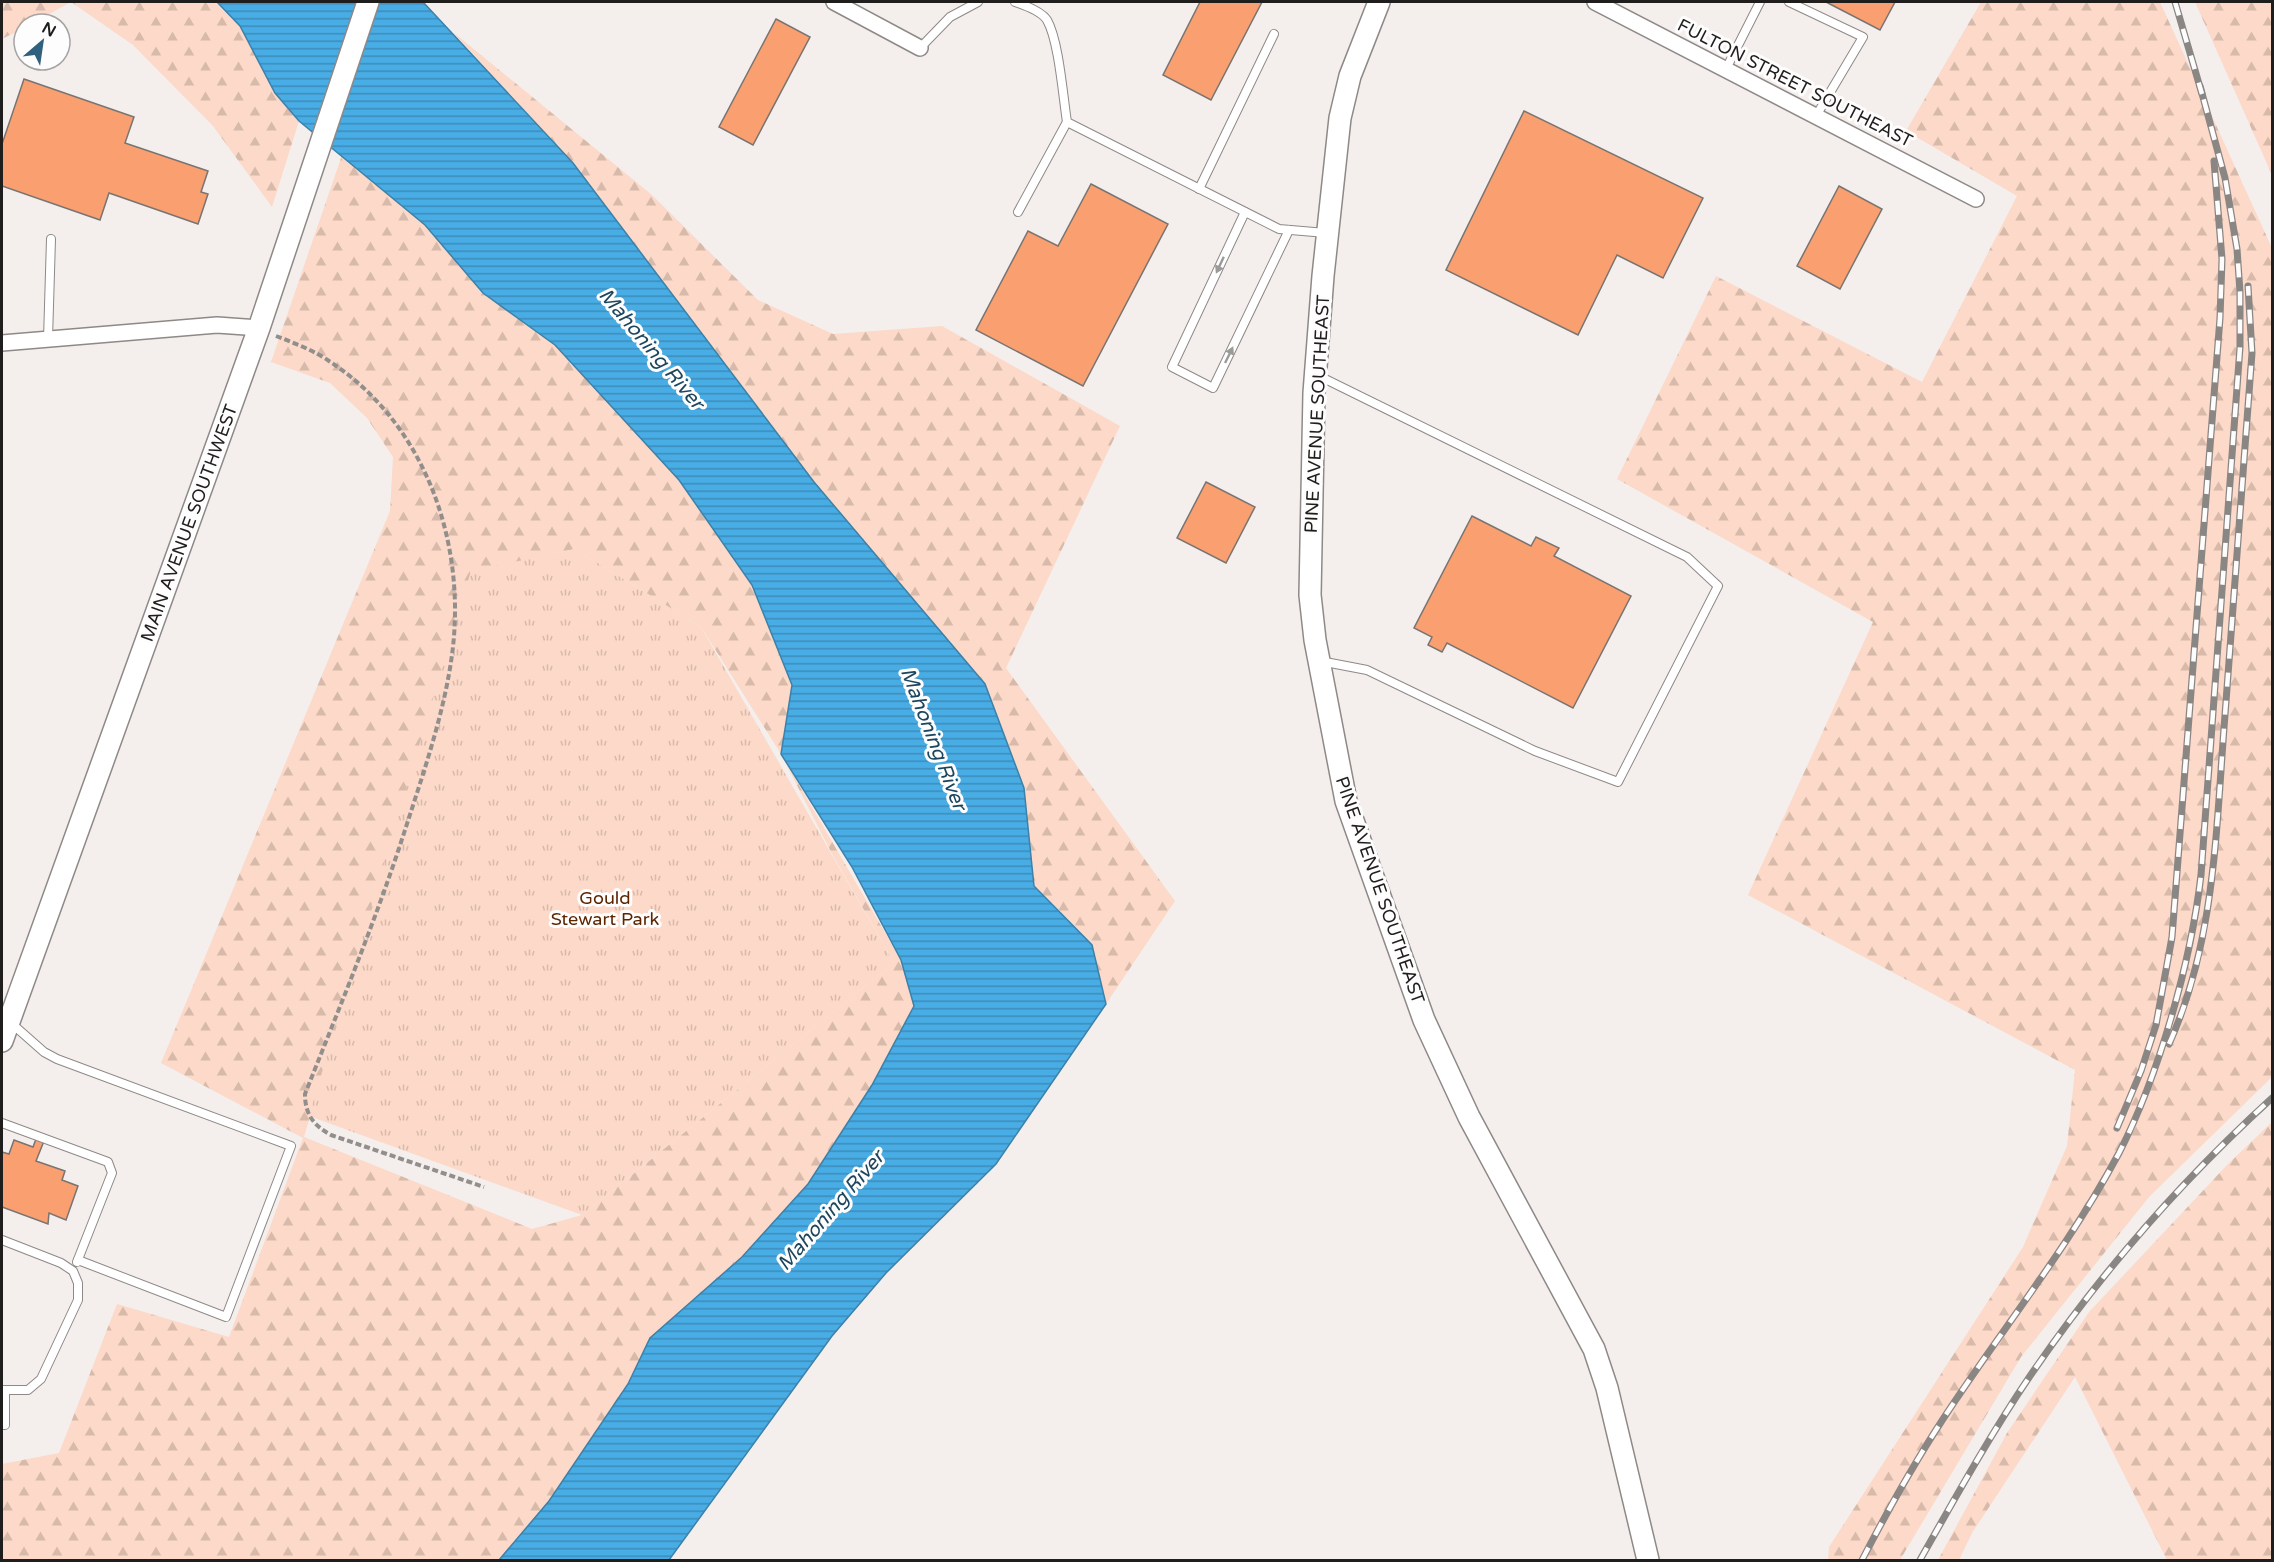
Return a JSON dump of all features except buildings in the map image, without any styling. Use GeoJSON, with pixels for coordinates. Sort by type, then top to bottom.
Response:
{"type":"FeatureCollection","features":[{"type":"Feature","properties":{"kind":"street","name":"MAIN AVENUE SOUTHWEST"},"geometry":{"type":"LineString","coordinates":[[2,1041],[5,1017],[259,328],[368,2]]}},
{"type":"Feature","properties":{"kind":"street"},"geometry":{"type":"LineString","coordinates":[[834,2],[920,48]]}},
{"type":"Feature","properties":{"kind":"street","name":"PINE AVENUE SOUTHEAST"},"geometry":{"type":"LineString","coordinates":[[1379,2],[1350,76],[1340,118],[1328,233],[1316,374],[1310,595],[1319,660],[1346,801],[1424,1020],[1469,1117],[1594,1349],[1606,1388],[1648,1560]]}},
{"type":"Feature","properties":{"kind":"street","name":"FULTON STREET SOUTHEAST"},"geometry":{"type":"LineString","coordinates":[[1595,2],[1976,199]]}},
{"type":"Feature","properties":{"kind":"street"},"geometry":{"type":"LineString","coordinates":[[2,343],[217,326],[259,328]]}},
{"type":"Feature","properties":{"kind":"lane"},"geometry":{"type":"LineString","coordinates":[[920,48],[950,17],[978,2]]}},
{"type":"Feature","properties":{"kind":"lane"},"geometry":{"type":"LineString","coordinates":[[1014,2],[1025,5],[1046,19],[1055,48],[1067,122],[1018,212]]}},
{"type":"Feature","properties":{"kind":"lane"},"geometry":{"type":"LineString","coordinates":[[1726,69],[1760,2]]}},
{"type":"Feature","properties":{"kind":"lane"},"geometry":{"type":"LineString","coordinates":[[1789,2],[1863,38],[1816,116]]}},
{"type":"Feature","properties":{"kind":"lane"},"geometry":{"type":"LineString","coordinates":[[1199,189],[1274,34]]}},
{"type":"Feature","properties":{"kind":"lane"},"geometry":{"type":"LineString","coordinates":[[1067,122],[1279,229],[1328,233]]}},
{"type":"Feature","properties":{"kind":"lane"},"geometry":{"type":"LineString","coordinates":[[1245,212],[1172,367],[1213,388],[1289,230]]}},
{"type":"Feature","properties":{"kind":"lane"},"geometry":{"type":"LineString","coordinates":[[48,339],[51,239]]}},
{"type":"Feature","properties":{"kind":"lane"},"geometry":{"type":"LineString","coordinates":[[1316,374],[1687,557],[1718,586],[1618,783],[1535,751],[1367,670],[1319,660]]}},
{"type":"Feature","properties":{"kind":"lane"},"geometry":{"type":"LineString","coordinates":[[5,1017],[44,1052],[57,1059],[291,1146],[226,1317],[78,1260]]}},
{"type":"Feature","properties":{"kind":"lane"},"geometry":{"type":"LineString","coordinates":[[2,1123],[108,1162],[112,1173],[73,1271]]}},
{"type":"Feature","properties":{"kind":"lane"},"geometry":{"type":"LineString","coordinates":[[2,1240],[61,1263],[73,1271],[78,1283],[78,1300],[41,1379],[28,1390],[3,1391],[5,1425],[2,1425]]}},
{"type":"Feature","properties":{"kind":"path"},"geometry":{"type":"LineString","coordinates":[[259,328],[312,351],[330,362],[357,382],[392,418],[414,449],[430,485],[452,556],[454,576],[452,654],[433,735],[384,894],[305,1094],[305,1104],[309,1116],[318,1127],[331,1135],[484,1187]]}},
{"type":"Feature","properties":{"kind":"green space"},"geometry":{"type":"Polygon","coordinates":[[[2,2],[71,2],[53,12],[12,12],[12,34],[2,39],[2,2]]]}},
{"type":"Feature","properties":{"kind":"green space"},"geometry":{"type":"Polygon","coordinates":[[[71,2],[217,2],[240,26],[275,93],[299,121],[272,207],[213,126],[133,45],[71,2]]]}},
{"type":"Feature","properties":{"kind":"green space"},"geometry":{"type":"Polygon","coordinates":[[[1981,2],[2160,2],[2272,248],[2272,1077],[2149,1197],[2021,1357],[1900,1560],[1828,1560],[1829,1547],[2023,1247],[2067,1146],[2075,1070],[1748,895],[1873,622],[1617,479],[1716,276],[1922,382],[2017,196],[1906,131],[1981,2]]]}},
{"type":"Feature","properties":{"kind":"green space"},"geometry":{"type":"Polygon","coordinates":[[[2195,2],[2272,2],[2272,175],[2195,2]]]}},
{"type":"Feature","properties":{"kind":"green space"},"geometry":{"type":"Polygon","coordinates":[[[453,32],[652,195],[758,300],[833,334],[942,326],[1120,426],[1006,668],[1175,901],[1106,1004],[1094,952],[1034,886],[1024,788],[985,684],[814,482],[573,163],[453,32]]]}},
{"type":"Feature","properties":{"kind":"green space"},"geometry":{"type":"Polygon","coordinates":[[[342,155],[425,225],[483,293],[555,345],[679,480],[752,585],[792,685],[781,754],[901,960],[914,1005],[872,1085],[808,1184],[742,1257],[650,1338],[628,1384],[549,1501],[499,1560],[2,1560],[2,1464],[59,1453],[117,1304],[229,1337],[303,1138],[161,1063],[390,511],[393,457],[367,418],[330,383],[271,362],[342,155]],[[575,549],[471,572],[304,1137],[532,1229],[582,1215],[894,963],[831,852],[781,754],[701,627],[575,549]]]}},
{"type":"Feature","properties":{"kind":"green space","name":"Gould Stewart Park"},"geometry":{"type":"Polygon","coordinates":[[[575,549],[701,627],[894,963],[582,1215],[309,1116],[471,571],[575,549]]]}},
{"type":"Feature","properties":{"kind":"green space"},"geometry":{"type":"Polygon","coordinates":[[[2272,1122],[2272,1560],[2167,1560],[2075,1377],[1972,1533],[1959,1560],[1938,1560],[2007,1433],[2089,1312],[2228,1164],[2272,1122]]]}},
{"type":"Feature","properties":{"kind":"water","name":"Mahoning River"},"geometry":{"type":"Polygon","coordinates":[[[217,2],[423,2],[573,163],[814,482],[985,684],[1024,788],[1034,886],[1092,945],[1106,1004],[996,1164],[886,1273],[832,1336],[669,1560],[499,1560],[549,1501],[628,1384],[650,1338],[742,1257],[808,1184],[872,1085],[914,1006],[901,960],[852,867],[781,754],[792,685],[752,585],[679,480],[555,345],[483,293],[425,225],[299,121],[275,93],[240,26],[217,2]]]}},
{"type":"Feature","properties":{"kind":"railway"},"geometry":{"type":"LineString","coordinates":[[2175,2],[2202,94]]}},
{"type":"Feature","properties":{"kind":"railway"},"geometry":{"type":"LineString","coordinates":[[1862,1560],[1904,1482],[1939,1426],[2060,1251],[2119,1153],[2134,1122],[2160,1054],[2190,944],[2201,875],[2240,347],[2237,249],[2225,178],[2200,86]]}},
{"type":"Feature","properties":{"kind":"railway"},"geometry":{"type":"LineString","coordinates":[[2117,1128],[2141,1071],[2156,1025],[2172,937],[2220,318],[2222,259],[2214,161]]}},
{"type":"Feature","properties":{"kind":"railway"},"geometry":{"type":"LineString","coordinates":[[2169,1044],[2185,1005],[2196,964],[2205,923],[2216,840],[2252,353],[2248,286]]}},
{"type":"Feature","properties":{"kind":"railway"},"geometry":{"type":"LineString","coordinates":[[1920,1560],[2015,1398],[2084,1301],[2174,1195],[2272,1098]]}}]}
